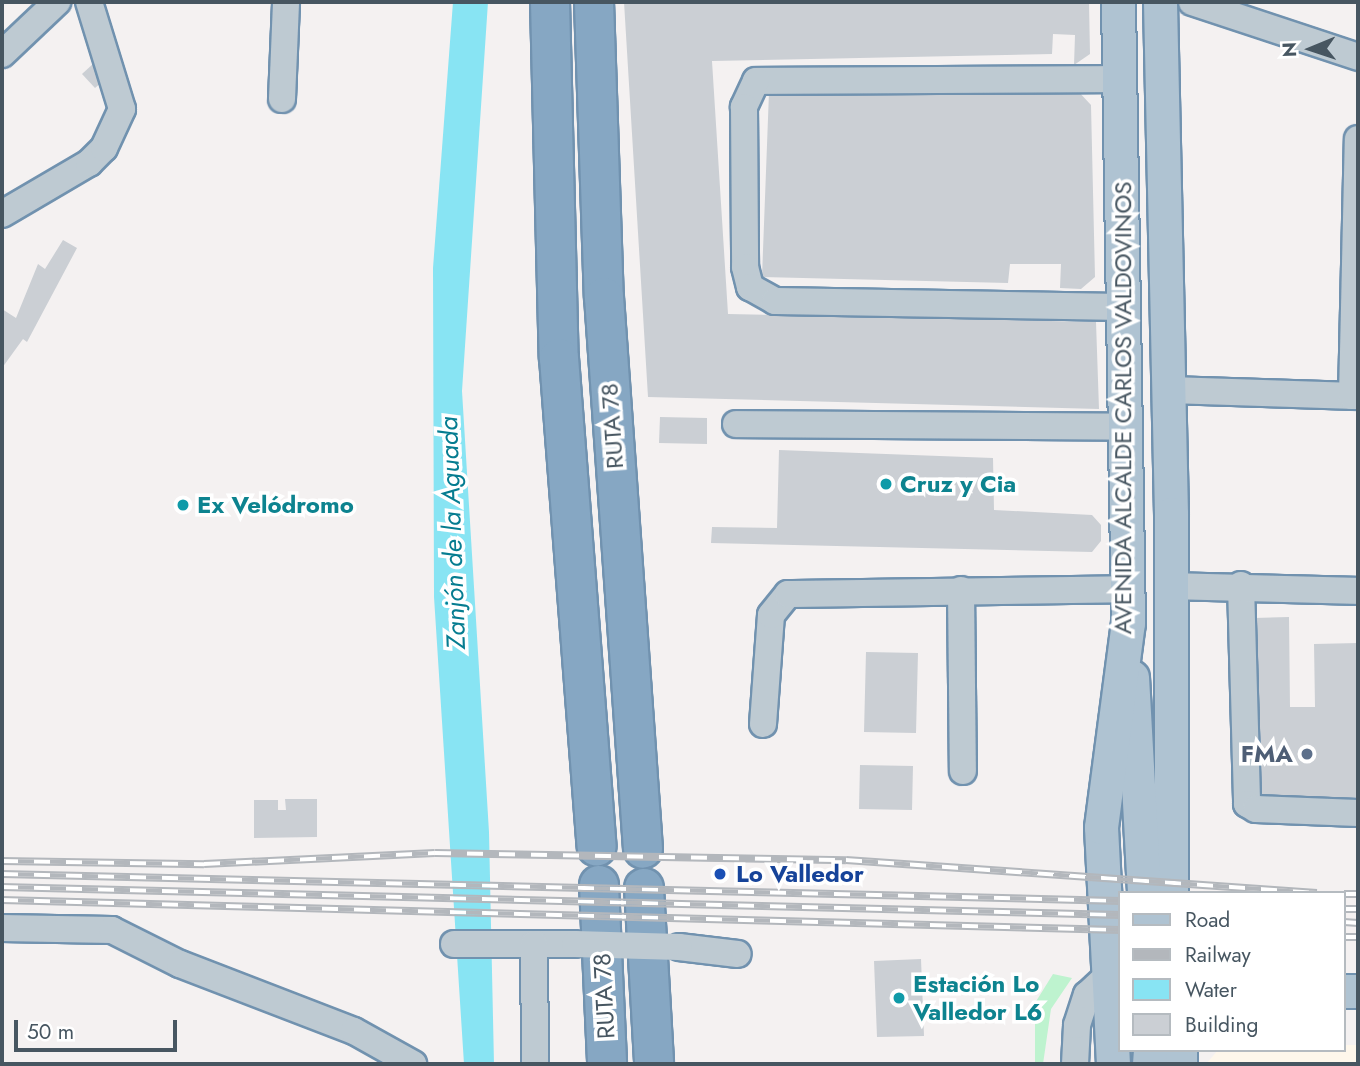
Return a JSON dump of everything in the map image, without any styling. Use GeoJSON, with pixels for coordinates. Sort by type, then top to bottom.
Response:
{"type":"FeatureCollection","features":[{"type":"Feature","properties":{"kind":"highway","name":"RUTA 78"},"geometry":{"type":"LineString","coordinates":[[550,2],[559,358],[597,847]]}},
{"type":"Feature","properties":{"kind":"highway","name":"RUTA 78"},"geometry":{"type":"LineString","coordinates":[[594,2],[604,297],[643,849]]}},
{"type":"Feature","properties":{"kind":"highway","name":"RUTA 78"},"geometry":{"type":"LineString","coordinates":[[599,885],[607,1064]]}},
{"type":"Feature","properties":{"kind":"highway","name":"RUTA 78"},"geometry":{"type":"LineString","coordinates":[[644,888],[654,1064]]}},
{"type":"Feature","properties":{"kind":"main road","name":"AVENIDA ALCALDE CARLOS VALDOVINOS"},"geometry":{"type":"LineString","coordinates":[[1113,1064],[1106,977],[1104,788],[1128,623],[1118,2]]}},
{"type":"Feature","properties":{"kind":"main road","name":"AVENIDA ALCALDE CARLOS VALDOVINOS"},"geometry":{"type":"LineString","coordinates":[[1160,2],[1172,586],[1171,891]]}},
{"type":"Feature","properties":{"kind":"main road"},"geometry":{"type":"LineString","coordinates":[[1123,317],[1145,370],[1167,390]]}},
{"type":"Feature","properties":{"kind":"main road"},"geometry":{"type":"LineString","coordinates":[[1128,623],[1144,891]]}},
{"type":"Feature","properties":{"kind":"street"},"geometry":{"type":"LineString","coordinates":[[282,99],[286,2]]}},
{"type":"Feature","properties":{"kind":"street"},"geometry":{"type":"LineString","coordinates":[[1192,2],[1358,57]]}},
{"type":"Feature","properties":{"kind":"street"},"geometry":{"type":"LineString","coordinates":[[2,54],[52,6],[92,11],[123,97],[104,148],[2,214]]}},
{"type":"Feature","properties":{"kind":"street"},"geometry":{"type":"LineString","coordinates":[[1119,79],[756,81],[744,107],[745,267],[751,287],[775,301],[1123,317]]}},
{"type":"Feature","properties":{"kind":"street"},"geometry":{"type":"LineString","coordinates":[[1167,390],[1355,396],[1358,139]]}},
{"type":"Feature","properties":{"kind":"street"},"geometry":{"type":"LineString","coordinates":[[736,424],[1124,428]]}},
{"type":"Feature","properties":{"kind":"street"},"geometry":{"type":"LineString","coordinates":[[1172,586],[1241,585],[1358,591]]}},
{"type":"Feature","properties":{"kind":"street"},"geometry":{"type":"LineString","coordinates":[[1241,585],[1247,804],[1255,809],[1357,813]]}},
{"type":"Feature","properties":{"kind":"street"},"geometry":{"type":"LineString","coordinates":[[763,724],[771,615],[788,594],[1128,589]]}},
{"type":"Feature","properties":{"kind":"street"},"geometry":{"type":"LineString","coordinates":[[961,590],[962,771]]}},
{"type":"Feature","properties":{"kind":"street"},"geometry":{"type":"LineString","coordinates":[[2,928],[112,930],[180,964],[354,1031],[413,1064]]}},
{"type":"Feature","properties":{"kind":"street"},"geometry":{"type":"LineString","coordinates":[[454,944],[679,947],[738,954]]}},
{"type":"Feature","properties":{"kind":"street"},"geometry":{"type":"LineString","coordinates":[[534,944],[535,1064]]}},
{"type":"Feature","properties":{"kind":"street"},"geometry":{"type":"LineString","coordinates":[[1075,1064],[1084,1005],[1106,977]]}},
{"type":"Feature","properties":{"kind":"shaded area"},"geometry":{"type":"Polygon","coordinates":[[[1346,1045],[1358,1045],[1358,1064],[1206,1064],[1216,1052],[1346,1052],[1346,1045]]]}},
{"type":"Feature","properties":{"kind":"green space"},"geometry":{"type":"Polygon","coordinates":[[[1053,974],[1072,978],[1051,1009],[1043,1064],[1035,1064],[1035,1003],[1053,974]]]}},
{"type":"Feature","properties":{"kind":"water","name":"Zanjón de la Aguada"},"geometry":{"type":"Polygon","coordinates":[[[453,2],[488,2],[462,391],[489,832],[494,1064],[464,1064],[434,597],[433,268],[453,2]]]}},
{"type":"Feature","properties":{"kind":"building"},"geometry":{"type":"Polygon","coordinates":[[[624,2],[1089,2],[1090,54],[1074,65],[1075,35],[1053,34],[1052,54],[712,61],[728,314],[1096,322],[1099,409],[648,397],[624,2]]]}},
{"type":"Feature","properties":{"kind":"building"},"geometry":{"type":"Polygon","coordinates":[[[94,63],[102,82],[95,88],[82,74],[94,63]]]}},
{"type":"Feature","properties":{"kind":"building"},"geometry":{"type":"Polygon","coordinates":[[[1077,90],[1091,105],[1095,277],[1081,289],[1060,288],[1061,264],[1010,264],[1008,283],[762,277],[769,92],[1077,90]]]}},
{"type":"Feature","properties":{"kind":"building"},"geometry":{"type":"Polygon","coordinates":[[[63,240],[77,248],[27,342],[23,339],[2,368],[2,309],[16,318],[38,264],[45,269],[63,240]]]}},
{"type":"Feature","properties":{"kind":"building"},"geometry":{"type":"Polygon","coordinates":[[[660,417],[707,418],[707,444],[659,443],[660,417]]]}},
{"type":"Feature","properties":{"kind":"building","name":"Cruz y Cia"},"geometry":{"type":"Polygon","coordinates":[[[779,450],[993,458],[994,510],[1092,515],[1101,525],[1101,541],[1092,552],[711,543],[712,527],[777,528],[779,450]]]}},
{"type":"Feature","properties":{"kind":"building","name":"FMA"},"geometry":{"type":"Polygon","coordinates":[[[1289,617],[1290,707],[1315,707],[1314,644],[1358,643],[1358,802],[1256,803],[1254,618],[1289,617]]]}},
{"type":"Feature","properties":{"kind":"building"},"geometry":{"type":"Polygon","coordinates":[[[866,652],[918,653],[916,733],[864,732],[866,652]]]}},
{"type":"Feature","properties":{"kind":"building"},"geometry":{"type":"Polygon","coordinates":[[[860,765],[913,766],[912,810],[859,809],[860,765]]]}},
{"type":"Feature","properties":{"kind":"building"},"geometry":{"type":"Polygon","coordinates":[[[285,799],[317,799],[317,837],[254,838],[254,800],[278,800],[278,810],[286,810],[285,799]]]}},
{"type":"Feature","properties":{"kind":"building","name":"Estación Lo Valledor L6"},"geometry":{"type":"Polygon","coordinates":[[[921,959],[924,1036],[877,1037],[874,961],[921,959]]]}},
{"type":"Feature","properties":{"kind":"railway"},"geometry":{"type":"LineString","coordinates":[[2,861],[204,864],[435,853],[846,860],[1288,891]]}},
{"type":"Feature","properties":{"kind":"railway"},"geometry":{"type":"LineString","coordinates":[[2,874],[1118,901]]}},
{"type":"Feature","properties":{"kind":"railway"},"geometry":{"type":"LineString","coordinates":[[2,887],[1118,915]]}},
{"type":"Feature","properties":{"kind":"railway"},"geometry":{"type":"LineString","coordinates":[[1346,894],[1358,894]]}},
{"type":"Feature","properties":{"kind":"railway"},"geometry":{"type":"LineString","coordinates":[[2,900],[1118,930]]}},
{"type":"Feature","properties":{"kind":"railway"},"geometry":{"type":"LineString","coordinates":[[1346,909],[1358,909]]}},
{"type":"Feature","properties":{"kind":"railway"},"geometry":{"type":"LineString","coordinates":[[1346,922],[1358,923]]}},
{"type":"Feature","properties":{"kind":"railway"},"geometry":{"type":"LineString","coordinates":[[1346,937],[1358,937]]}},
{"type":"Feature","properties":{"kind":"place","name":"Cruz y Cia"},"geometry":{"type":"Point","coordinates":[886,484]}},
{"type":"Feature","properties":{"kind":"place","name":"Ex Velódromo"},"geometry":{"type":"Point","coordinates":[183,505]}},
{"type":"Feature","properties":{"kind":"place","name":"FMA"},"geometry":{"type":"Point","coordinates":[1307,754]}},
{"type":"Feature","properties":{"kind":"place","name":"Lo Valledor"},"geometry":{"type":"Point","coordinates":[720,874]}},
{"type":"Feature","properties":{"kind":"place","name":"Estación Lo Valledor L6"},"geometry":{"type":"Point","coordinates":[899,998]}}]}
